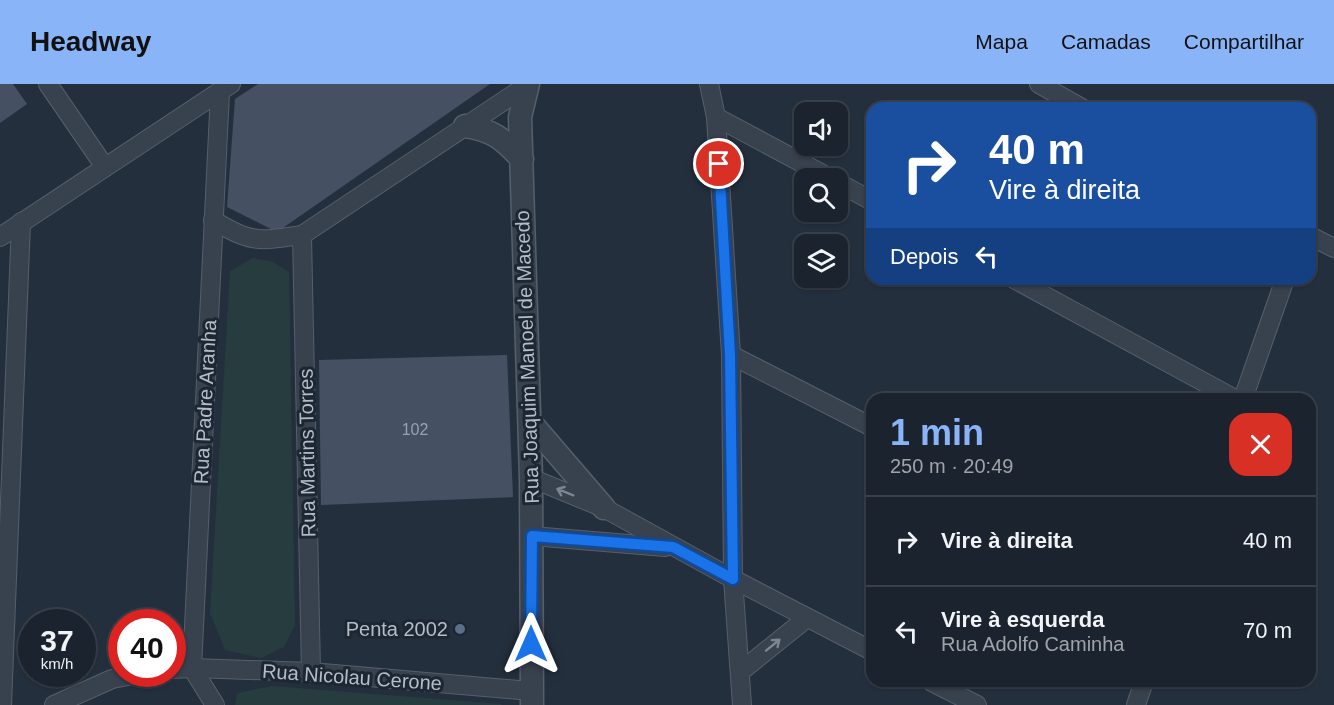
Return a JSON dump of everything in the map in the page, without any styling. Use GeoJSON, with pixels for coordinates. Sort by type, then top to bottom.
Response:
{"type":"FeatureCollection","features":[{"type":"Feature","properties":{"kind":"street"},"geometry":{"type":"LineString","coordinates":[[48,84],[105,167]]}},
{"type":"Feature","properties":{"kind":"street"},"geometry":{"type":"LineString","coordinates":[[709,84],[716,117],[730,355],[733,579],[742,705]]}},
{"type":"Feature","properties":{"kind":"street"},"geometry":{"type":"LineString","coordinates":[[1039,84],[1071,102]]}},
{"type":"Feature","properties":{"kind":"street"},"geometry":{"type":"LineString","coordinates":[[213,220],[237,235],[262,241],[302,234],[522,86]]}},
{"type":"Feature","properties":{"kind":"street","name":"Rua Joaquim Manoel de Macedo"},"geometry":{"type":"LineString","coordinates":[[522,86],[520,117],[532,536],[532,698]]}},
{"type":"Feature","properties":{"kind":"street"},"geometry":{"type":"LineString","coordinates":[[0,237],[225,88]]}},
{"type":"Feature","properties":{"kind":"street","name":"Rua Padre Aranha"},"geometry":{"type":"LineString","coordinates":[[192,668],[213,220],[225,88]]}},
{"type":"Feature","properties":{"kind":"street"},"geometry":{"type":"LineString","coordinates":[[716,117],[811,168]]}},
{"type":"Feature","properties":{"kind":"street"},"geometry":{"type":"LineString","coordinates":[[465,126],[483,128],[496,134],[522,159]]}},
{"type":"Feature","properties":{"kind":"street"},"geometry":{"type":"LineString","coordinates":[[848,189],[866,198]]}},
{"type":"Feature","properties":{"kind":"street"},"geometry":{"type":"LineString","coordinates":[[2,705],[21,222]]}},
{"type":"Feature","properties":{"kind":"street","name":"Rua Martins Torres"},"geometry":{"type":"LineString","coordinates":[[302,234],[311,672]]}},
{"type":"Feature","properties":{"kind":"street"},"geometry":{"type":"LineString","coordinates":[[1316,239],[1334,248]]}},
{"type":"Feature","properties":{"kind":"street"},"geometry":{"type":"LineString","coordinates":[[1025,285],[1223,393]]}},
{"type":"Feature","properties":{"kind":"street"},"geometry":{"type":"LineString","coordinates":[[1245,393],[1283,285]]}},
{"type":"Feature","properties":{"kind":"street"},"geometry":{"type":"LineString","coordinates":[[730,355],[866,424]]}},
{"type":"Feature","properties":{"kind":"street"},"geometry":{"type":"LineString","coordinates":[[530,422],[604,508]]}},
{"type":"Feature","properties":{"kind":"street"},"geometry":{"type":"LineString","coordinates":[[531,478],[604,508],[673,547],[866,648]]}},
{"type":"Feature","properties":{"kind":"street"},"geometry":{"type":"LineString","coordinates":[[532,536],[673,547]]}},
{"type":"Feature","properties":{"kind":"street"},"geometry":{"type":"LineString","coordinates":[[740,672],[807,618]]}},
{"type":"Feature","properties":{"kind":"street","name":"Rua Nicolau Cerone"},"geometry":{"type":"LineString","coordinates":[[186,668],[311,672],[532,698]]}},
{"type":"Feature","properties":{"kind":"street"},"geometry":{"type":"LineString","coordinates":[[192,668],[215,705]]}},
{"type":"Feature","properties":{"kind":"street"},"geometry":{"type":"LineString","coordinates":[[54,705],[108,681]]}},
{"type":"Feature","properties":{"kind":"street"},"geometry":{"type":"LineString","coordinates":[[942,687],[977,705]]}},
{"type":"Feature","properties":{"kind":"street"},"geometry":{"type":"LineString","coordinates":[[1136,705],[1142,687]]}},
{"type":"Feature","properties":{"kind":"green space"},"geometry":{"type":"Polygon","coordinates":[[[253,258],[273,262],[289,272],[295,625],[284,647],[261,658],[225,650],[210,613],[230,271],[253,258]]]}},
{"type":"Feature","properties":{"kind":"green space"},"geometry":{"type":"Polygon","coordinates":[[[272,686],[502,705],[235,705],[237,693],[272,686]]]}},
{"type":"Feature","properties":{"kind":"building"},"geometry":{"type":"Polygon","coordinates":[[[0,84],[13,84],[27,104],[0,123],[0,84]]]}},
{"type":"Feature","properties":{"kind":"building"},"geometry":{"type":"Polygon","coordinates":[[[258,84],[490,84],[277,232],[227,207],[235,99],[258,84]]]}},
{"type":"Feature","properties":{"kind":"building"},"geometry":{"type":"Polygon","coordinates":[[[507,355],[513,497],[321,505],[319,360],[507,355]]]}},
{"type":"Feature","properties":{"kind":"place","name":"Penta 2002"},"geometry":{"type":"Point","coordinates":[460,629]}},
{"type":"Feature","properties":{"kind":"route"},"geometry":{"type":"LineString","coordinates":[[531,644],[532,536],[673,547],[733,579],[730,355],[719,164]]}}]}
